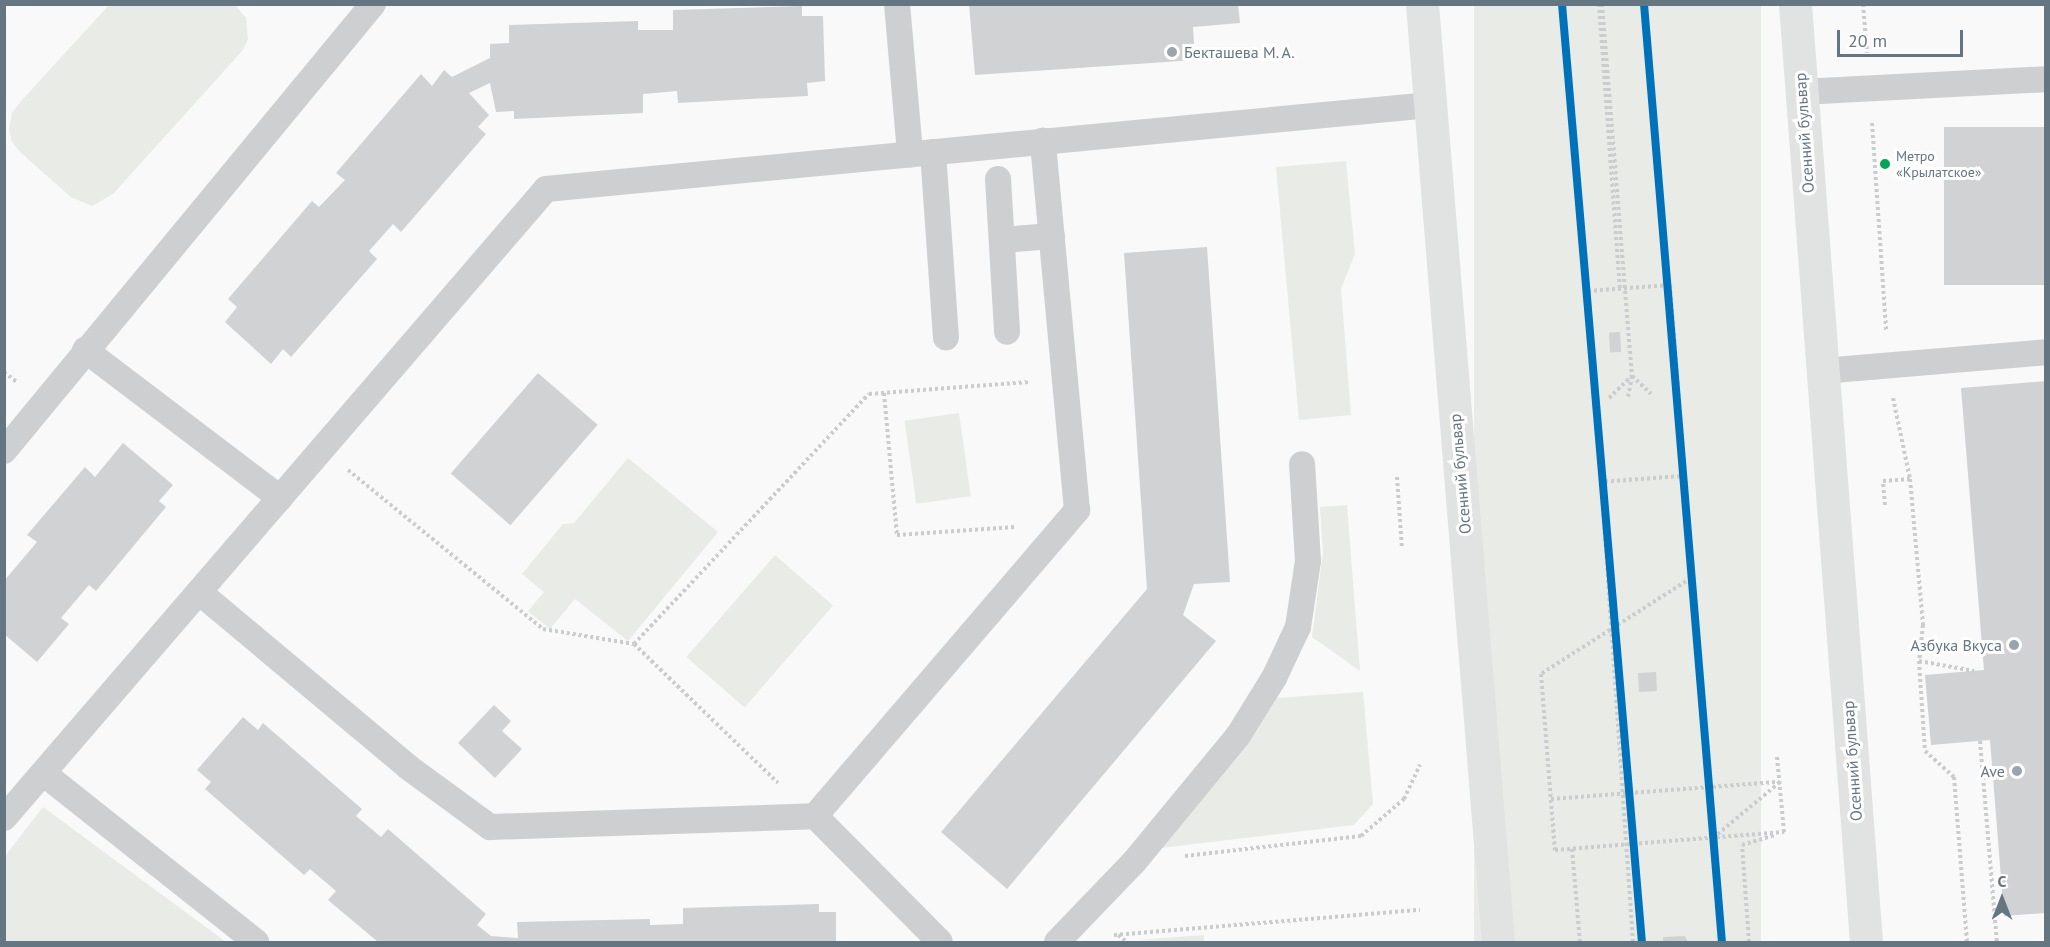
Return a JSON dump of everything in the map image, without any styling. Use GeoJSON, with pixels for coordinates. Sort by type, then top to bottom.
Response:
{"type":"FeatureCollection","features":[{"type":"Feature","properties":{"kind":"street","name":"Осенний бульвар"},"geometry":{"type":"LineString","coordinates":[[1422,4],[1498,942]]}},
{"type":"Feature","properties":{"kind":"street","name":"Осенний бульвар"},"geometry":{"type":"LineString","coordinates":[[1795,4],[1866,942]]}},
{"type":"Feature","properties":{"kind":"lane"},"geometry":{"type":"LineString","coordinates":[[4,451],[85,350],[373,4]]}},
{"type":"Feature","properties":{"kind":"lane"},"geometry":{"type":"LineString","coordinates":[[897,4],[922,153],[946,338]]}},
{"type":"Feature","properties":{"kind":"lane"},"geometry":{"type":"LineString","coordinates":[[1802,92],[2046,79]]}},
{"type":"Feature","properties":{"kind":"lane"},"geometry":{"type":"LineString","coordinates":[[4,818],[546,189],[1430,105]]}},
{"type":"Feature","properties":{"kind":"lane"},"geometry":{"type":"LineString","coordinates":[[815,816],[1077,510],[1043,141]]}},
{"type":"Feature","properties":{"kind":"lane"},"geometry":{"type":"LineString","coordinates":[[998,179],[1007,332]]}},
{"type":"Feature","properties":{"kind":"lane"},"geometry":{"type":"LineString","coordinates":[[1002,240],[1052,236]]}},
{"type":"Feature","properties":{"kind":"lane"},"geometry":{"type":"LineString","coordinates":[[85,350],[280,498]]}},
{"type":"Feature","properties":{"kind":"lane"},"geometry":{"type":"LineString","coordinates":[[1822,371],[2046,352]]}},
{"type":"Feature","properties":{"kind":"lane"},"geometry":{"type":"LineString","coordinates":[[1059,941],[1134,862],[1238,736],[1274,678],[1298,627],[1308,561],[1302,464]]}},
{"type":"Feature","properties":{"kind":"lane"},"geometry":{"type":"LineString","coordinates":[[199,592],[408,767],[490,827],[815,816],[940,942]]}},
{"type":"Feature","properties":{"kind":"lane"},"geometry":{"type":"LineString","coordinates":[[43,773],[256,942]]}},
{"type":"Feature","properties":{"kind":"path"},"geometry":{"type":"LineString","coordinates":[[1600,4],[1620,288]]}},
{"type":"Feature","properties":{"kind":"path"},"geometry":{"type":"LineString","coordinates":[[1600,4],[1632,375],[1628,397]]}},
{"type":"Feature","properties":{"kind":"path"},"geometry":{"type":"LineString","coordinates":[[1863,4],[1889,365],[1910,479],[1923,625],[1918,661],[1925,751],[1954,777],[1967,942]]}},
{"type":"Feature","properties":{"kind":"path"},"geometry":{"type":"LineString","coordinates":[[1633,942],[1599,482],[1588,291],[1670,285],[1682,476],[1720,942]]}},
{"type":"Feature","properties":{"kind":"path"},"geometry":{"type":"LineString","coordinates":[[1632,375],[1651,394]]}},
{"type":"Feature","properties":{"kind":"path"},"geometry":{"type":"LineString","coordinates":[[1609,398],[1632,375]]}},
{"type":"Feature","properties":{"kind":"path"},"geometry":{"type":"LineString","coordinates":[[634,644],[869,394],[1065,379]]}},
{"type":"Feature","properties":{"kind":"path"},"geometry":{"type":"LineString","coordinates":[[884,393],[897,535],[1066,524]]}},
{"type":"Feature","properties":{"kind":"path"},"geometry":{"type":"LineString","coordinates":[[322,449],[543,630],[634,644],[787,791]]}},
{"type":"Feature","properties":{"kind":"path"},"geometry":{"type":"LineString","coordinates":[[1599,482],[1682,476]]}},
{"type":"Feature","properties":{"kind":"path"},"geometry":{"type":"LineString","coordinates":[[1397,477],[1402,548]]}},
{"type":"Feature","properties":{"kind":"path"},"geometry":{"type":"LineString","coordinates":[[1885,505],[1883,482],[1910,479]]}},
{"type":"Feature","properties":{"kind":"path"},"geometry":{"type":"LineString","coordinates":[[1691,578],[1542,674],[1555,850],[1784,832]]}},
{"type":"Feature","properties":{"kind":"path"},"geometry":{"type":"LineString","coordinates":[[1918,661],[1974,671]]}},
{"type":"Feature","properties":{"kind":"path"},"geometry":{"type":"LineString","coordinates":[[1923,721],[1929,722]]}},
{"type":"Feature","properties":{"kind":"path"},"geometry":{"type":"LineString","coordinates":[[1980,741],[1997,942]]}},
{"type":"Feature","properties":{"kind":"path"},"geometry":{"type":"LineString","coordinates":[[1777,756],[1784,832]]}},
{"type":"Feature","properties":{"kind":"path"},"geometry":{"type":"LineString","coordinates":[[1134,862],[1362,836],[1404,799],[1420,764]]}},
{"type":"Feature","properties":{"kind":"path"},"geometry":{"type":"LineString","coordinates":[[1551,799],[1780,782]]}},
{"type":"Feature","properties":{"kind":"path"},"geometry":{"type":"LineString","coordinates":[[1713,838],[1780,782]]}},
{"type":"Feature","properties":{"kind":"path"},"geometry":{"type":"LineString","coordinates":[[1749,942],[1742,845],[1784,832]]}},
{"type":"Feature","properties":{"kind":"path"},"geometry":{"type":"LineString","coordinates":[[1572,849],[1580,942]]}},
{"type":"Feature","properties":{"kind":"path"},"geometry":{"type":"LineString","coordinates":[[1059,941],[1420,910]]}},
{"type":"Feature","properties":{"kind":"path"},"geometry":{"type":"LineString","coordinates":[[1117,935],[1127,942]]}},
{"type":"Feature","properties":{"kind":"shaded area"},"geometry":{"type":"Polygon","coordinates":[[[109,5],[235,5],[246,18],[248,39],[243,50],[113,194],[92,206],[71,197],[20,152],[12,142],[9,129],[12,113],[21,101],[109,5]]]}},
{"type":"Feature","properties":{"kind":"shaded area"},"geometry":{"type":"Polygon","coordinates":[[[1474,5],[1761,5],[1761,942],[1474,942],[1474,5]]]}},
{"type":"Feature","properties":{"kind":"shaded area"},"geometry":{"type":"Polygon","coordinates":[[[1346,161],[1355,254],[1341,289],[1351,415],[1299,420],[1276,167],[1346,161]]]}},
{"type":"Feature","properties":{"kind":"shaded area"},"geometry":{"type":"Polygon","coordinates":[[[959,413],[971,496],[916,504],[905,421],[959,413]]]}},
{"type":"Feature","properties":{"kind":"shaded area"},"geometry":{"type":"Polygon","coordinates":[[[628,458],[718,532],[628,641],[575,599],[550,629],[528,611],[544,592],[522,574],[563,524],[574,523],[628,458]]]}},
{"type":"Feature","properties":{"kind":"shaded area"},"geometry":{"type":"Polygon","coordinates":[[[1347,505],[1360,671],[1312,637],[1323,552],[1320,507],[1347,505]]]}},
{"type":"Feature","properties":{"kind":"shaded area"},"geometry":{"type":"Polygon","coordinates":[[[775,555],[833,606],[745,707],[686,657],[775,555]]]}},
{"type":"Feature","properties":{"kind":"shaded area"},"geometry":{"type":"Polygon","coordinates":[[[1363,692],[1373,804],[1354,825],[1161,848],[1248,745],[1277,698],[1363,692]]]}},
{"type":"Feature","properties":{"kind":"shaded area"},"geometry":{"type":"Polygon","coordinates":[[[43,807],[226,942],[5,942],[5,856],[43,807]]]}},
{"type":"Feature","properties":{"kind":"shaded area"},"geometry":{"type":"Polygon","coordinates":[[[1204,935],[1204,942],[1138,940],[1204,935]]]}},
{"type":"Feature","properties":{"kind":"building"},"geometry":{"type":"Polygon","coordinates":[[[969,4],[1238,4],[1240,23],[1193,27],[1195,60],[975,75],[969,4]]]}},
{"type":"Feature","properties":{"kind":"building"},"geometry":{"type":"Polygon","coordinates":[[[802,6],[802,16],[823,16],[825,81],[807,83],[808,96],[678,103],[677,91],[643,94],[643,113],[514,119],[514,111],[496,112],[490,83],[469,93],[489,115],[478,127],[486,134],[401,232],[393,224],[369,251],[377,259],[291,357],[283,349],[271,364],[225,322],[237,307],[228,299],[312,201],[319,207],[345,180],[336,173],[421,74],[432,86],[444,70],[452,77],[490,58],[490,44],[509,43],[509,25],[638,21],[638,30],[673,30],[673,10],[802,6]]]}},
{"type":"Feature","properties":{"kind":"building"},"geometry":{"type":"Polygon","coordinates":[[[1944,127],[2046,127],[2046,285],[1944,285],[1944,127]]]}},
{"type":"Feature","properties":{"kind":"building"},"geometry":{"type":"Polygon","coordinates":[[[1207,247],[1230,582],[1194,584],[1183,615],[1216,641],[1007,889],[941,832],[1147,589],[1124,253],[1207,247]]]}},
{"type":"Feature","properties":{"kind":"building"},"geometry":{"type":"Polygon","coordinates":[[[1620,332],[1621,352],[1610,353],[1609,333],[1620,332]]]}},
{"type":"Feature","properties":{"kind":"building"},"geometry":{"type":"Polygon","coordinates":[[[538,373],[598,425],[510,525],[451,473],[538,373]]]}},
{"type":"Feature","properties":{"kind":"building","name":"Азбука Вкуса"},"geometry":{"type":"Polygon","coordinates":[[[2046,381],[2046,913],[2004,916],[1990,740],[1931,745],[1925,675],[1984,670],[1961,388],[2046,381]]]}},
{"type":"Feature","properties":{"kind":"building"},"geometry":{"type":"Polygon","coordinates":[[[123,443],[173,485],[159,501],[166,507],[96,591],[89,585],[61,618],[69,624],[37,662],[4,634],[4,581],[37,542],[27,535],[85,467],[95,477],[123,443]]]}},
{"type":"Feature","properties":{"kind":"building"},"geometry":{"type":"Polygon","coordinates":[[[1656,672],[1657,691],[1639,692],[1638,673],[1656,672]]]}},
{"type":"Feature","properties":{"kind":"building"},"geometry":{"type":"Polygon","coordinates":[[[494,705],[511,721],[502,731],[522,749],[495,778],[458,743],[494,705]]]}},
{"type":"Feature","properties":{"kind":"building"},"geometry":{"type":"Polygon","coordinates":[[[243,717],[258,730],[263,723],[362,809],[356,816],[381,837],[388,829],[486,914],[477,925],[491,936],[518,938],[517,922],[650,919],[650,925],[683,924],[683,908],[819,904],[819,912],[836,912],[836,942],[378,942],[328,900],[336,891],[310,869],[304,875],[205,789],[211,782],[197,770],[243,717]]]}},
{"type":"Feature","properties":{"kind":"building"},"geometry":{"type":"Polygon","coordinates":[[[1685,936],[1688,942],[1663,942],[1663,937],[1685,936]]]}},
{"type":"Feature","properties":{"kind":"transit line"},"geometry":{"type":"LineString","coordinates":[[1562,4],[1642,942]]}},
{"type":"Feature","properties":{"kind":"transit line"},"geometry":{"type":"LineString","coordinates":[[1644,4],[1722,942]]}},
{"type":"Feature","properties":{"kind":"place","name":"Бекташева М. А."},"geometry":{"type":"Point","coordinates":[1172,52]}},
{"type":"Feature","properties":{"kind":"place","name":"Метро «Крылатское»"},"geometry":{"type":"Point","coordinates":[1885,164]}},
{"type":"Feature","properties":{"kind":"place","name":"Азбука Вкуса"},"geometry":{"type":"Point","coordinates":[2014,645]}},
{"type":"Feature","properties":{"kind":"place","name":"Ave"},"geometry":{"type":"Point","coordinates":[2017,771]}}]}
